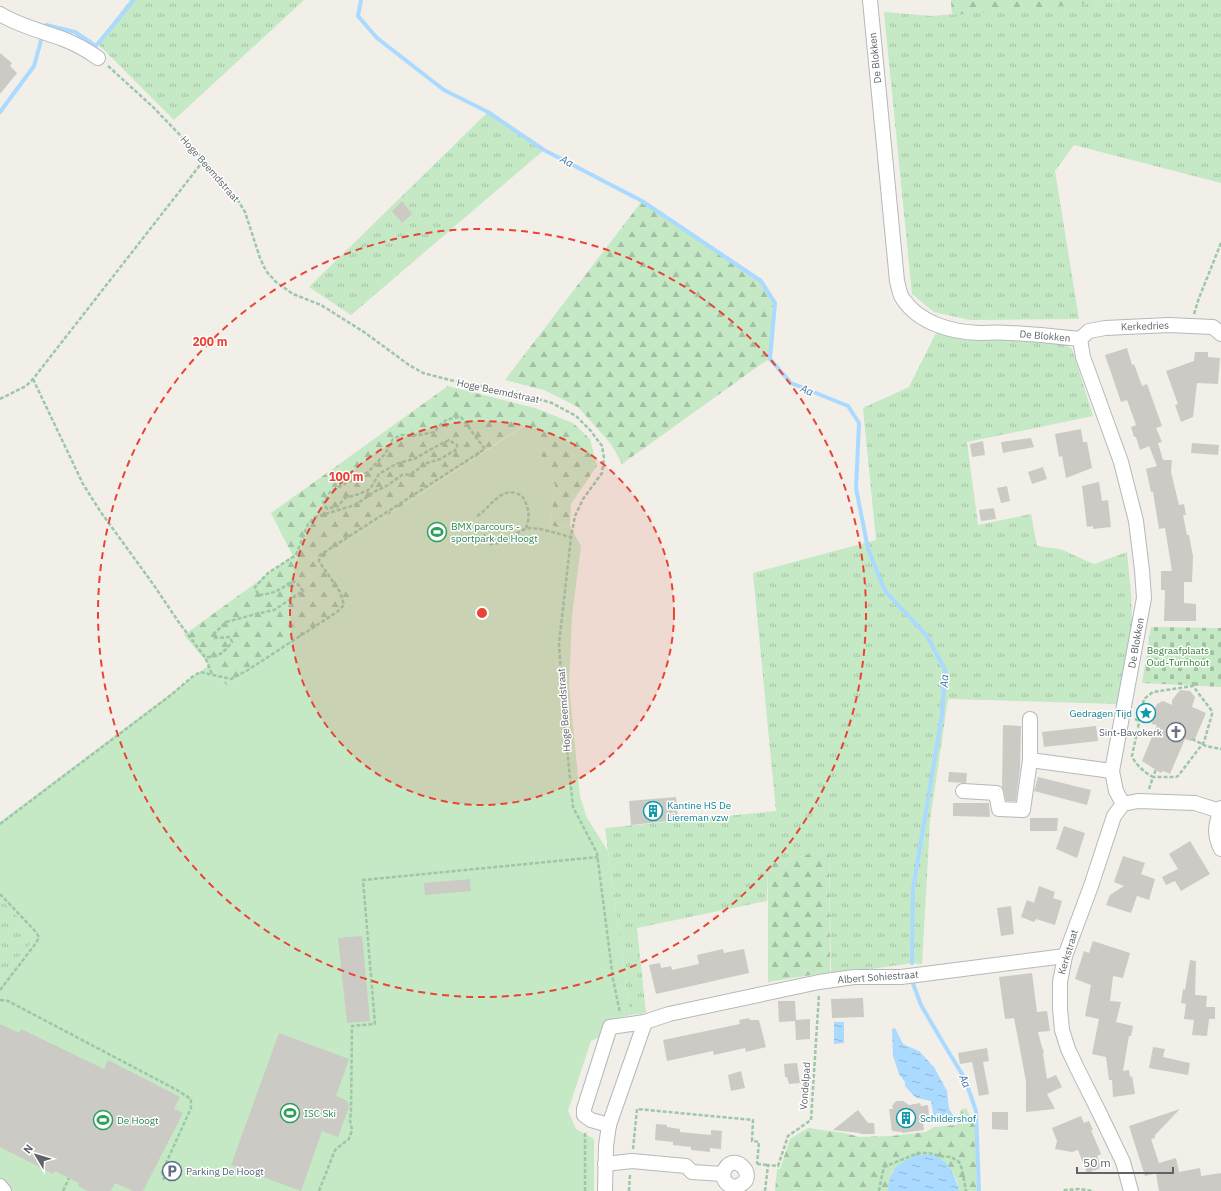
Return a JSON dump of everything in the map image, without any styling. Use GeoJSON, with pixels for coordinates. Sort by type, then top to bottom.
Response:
{"type":"FeatureCollection","features":[{"type":"Feature","properties":{"kind":"street","name":"De Blokken"},"geometry":{"type":"LineString","coordinates":[[870,0],[897,281],[902,298],[914,311],[929,322],[952,329],[977,333],[1007,333],[1080,339],[1083,357],[1121,462],[1136,521],[1144,598],[1112,771]]}},
{"type":"Feature","properties":{"kind":"street"},"geometry":{"type":"LineString","coordinates":[[0,14],[19,24],[76,44],[98,58]]}},
{"type":"Feature","properties":{"kind":"street","name":"Kerkedries"},"geometry":{"type":"LineString","coordinates":[[1080,339],[1089,331],[1105,328],[1169,325],[1218,327]]}},
{"type":"Feature","properties":{"kind":"street"},"geometry":{"type":"LineString","coordinates":[[963,791],[996,793],[999,809],[1023,810],[1030,760],[1030,719]]}},
{"type":"Feature","properties":{"kind":"street"},"geometry":{"type":"LineString","coordinates":[[1030,760],[1112,771],[1116,791],[1123,804],[1138,801],[1195,803],[1221,810],[1216,826],[1216,840],[1221,849]]}},
{"type":"Feature","properties":{"kind":"street","name":"Kerkstraat"},"geometry":{"type":"LineString","coordinates":[[1123,804],[1114,816],[1066,956],[1060,982],[1060,1009],[1062,1030],[1068,1049],[1123,1162],[1130,1191]]}},
{"type":"Feature","properties":{"kind":"street","name":"Albert Sohiestraat"},"geometry":{"type":"LineString","coordinates":[[609,1125],[591,1120],[584,1115],[584,1109],[610,1027],[645,1022],[669,1014],[820,982],[854,977],[901,977],[1066,956]]}},
{"type":"Feature","properties":{"kind":"street"},"geometry":{"type":"LineString","coordinates":[[605,1191],[606,1146],[609,1125],[645,1022]]}},
{"type":"Feature","properties":{"kind":"street"},"geometry":{"type":"LineString","coordinates":[[605,1164],[632,1161],[686,1166],[692,1172],[723,1174]]}},
{"type":"Feature","properties":{"kind":"street"},"geometry":{"type":"LineString","coordinates":[[0,1186],[4,1191]]}},
{"type":"Feature","properties":{"kind":"path","name":"Hoge Beemdstraat"},"geometry":{"type":"LineString","coordinates":[[98,58],[153,107],[204,160],[236,197],[245,212],[260,258],[266,271],[276,282],[293,294],[321,305],[364,332],[409,365],[424,373],[454,381],[522,394],[552,403],[576,416],[590,430],[602,446],[604,458],[602,473],[582,499],[575,516],[571,537],[559,644],[564,726],[573,806],[597,853],[613,979],[621,1015],[628,1025]]}},
{"type":"Feature","properties":{"kind":"path"},"geometry":{"type":"LineString","coordinates":[[0,399],[26,386],[33,379],[204,160]]}},
{"type":"Feature","properties":{"kind":"path"},"geometry":{"type":"LineString","coordinates":[[1191,326],[1199,298],[1221,243]]}},
{"type":"Feature","properties":{"kind":"path"},"geometry":{"type":"LineString","coordinates":[[33,379],[83,484],[100,511],[205,657],[212,674]]}},
{"type":"Feature","properties":{"kind":"path"},"geometry":{"type":"LineString","coordinates":[[0,824],[171,695],[192,677],[200,672],[231,679],[248,670],[337,612],[344,605],[340,592],[319,561],[320,555],[485,449],[461,417],[446,419],[439,425],[435,432],[419,435],[401,435],[393,439],[385,454],[368,472],[332,491],[323,502],[327,509],[338,506],[345,498],[370,489],[379,474],[396,464],[416,458],[449,440],[457,445],[457,449],[440,459],[427,463],[412,474],[402,475],[388,486],[374,492],[356,505],[316,517],[308,524],[296,555],[268,573],[255,587],[258,595],[268,594],[279,590],[292,581],[297,583],[303,591],[274,610],[226,622],[214,634],[215,638],[230,637],[232,642],[222,653],[214,657],[205,657]]}},
{"type":"Feature","properties":{"kind":"path"},"geometry":{"type":"LineString","coordinates":[[477,516],[483,513],[494,501],[506,492],[513,492],[520,494],[524,498],[530,514],[526,528]]}},
{"type":"Feature","properties":{"kind":"path"},"geometry":{"type":"LineString","coordinates":[[484,534],[488,544],[496,544],[507,540],[526,528],[535,528],[571,537]]}},
{"type":"Feature","properties":{"kind":"path"},"geometry":{"type":"LineString","coordinates":[[1193,681],[1193,686],[1212,711],[1202,745],[1178,776],[1153,777],[1146,773],[1132,756],[1144,699],[1149,694],[1193,686]]}},
{"type":"Feature","properties":{"kind":"path"},"geometry":{"type":"LineString","coordinates":[[1123,714],[1140,721],[1152,721]]}},
{"type":"Feature","properties":{"kind":"path"},"geometry":{"type":"LineString","coordinates":[[1192,739],[1202,745],[1221,749]]}},
{"type":"Feature","properties":{"kind":"path"},"geometry":{"type":"LineString","coordinates":[[1145,801],[1156,769]]}},
{"type":"Feature","properties":{"kind":"path"},"geometry":{"type":"LineString","coordinates":[[319,1191],[335,1150],[349,1140],[352,1130],[350,1120],[352,1110],[352,1026],[375,1024],[363,880],[598,857]]}},
{"type":"Feature","properties":{"kind":"path"},"geometry":{"type":"LineString","coordinates":[[0,894],[39,937],[0,990]]}},
{"type":"Feature","properties":{"kind":"path","name":"Vondelpad"},"geometry":{"type":"LineString","coordinates":[[765,1191],[768,1165],[778,1166],[788,1136],[811,1120],[820,982]]}},
{"type":"Feature","properties":{"kind":"path"},"geometry":{"type":"LineString","coordinates":[[0,1000],[8,1001],[178,1090],[191,1099],[191,1108],[162,1172],[164,1180]]}},
{"type":"Feature","properties":{"kind":"path"},"geometry":{"type":"LineString","coordinates":[[629,1191],[637,1109],[753,1120],[752,1141],[759,1142],[757,1164]]}},
{"type":"Feature","properties":{"kind":"path"},"geometry":{"type":"LineString","coordinates":[[585,1191],[586,1133],[594,1128],[609,1125]]}},
{"type":"Feature","properties":{"kind":"path"},"geometry":{"type":"LineString","coordinates":[[879,1191],[884,1167],[918,1153],[929,1153],[951,1157],[959,1162],[962,1169],[966,1191]]}},
{"type":"Feature","properties":{"kind":"path"},"geometry":{"type":"LineString","coordinates":[[63,1191],[69,1178]]}},
{"type":"Feature","properties":{"kind":"path"},"geometry":{"type":"LineString","coordinates":[[1064,1191],[1079,1188],[1093,1191]]}},
{"type":"Feature","properties":{"kind":"green space"},"geometry":{"type":"Polygon","coordinates":[[[130,0],[304,0],[174,120],[97,43],[130,0]]]}},
{"type":"Feature","properties":{"kind":"green space"},"geometry":{"type":"Polygon","coordinates":[[[951,0],[1123,0],[952,15],[951,0]]]}},
{"type":"Feature","properties":{"kind":"green space"},"geometry":{"type":"Polygon","coordinates":[[[1123,0],[1221,0],[1221,183],[1074,145],[1055,171],[1079,319],[970,320],[934,312],[912,294],[884,12],[932,16],[1123,0]]]}},
{"type":"Feature","properties":{"kind":"green space"},"geometry":{"type":"Polygon","coordinates":[[[488,112],[544,150],[351,315],[309,287],[488,112]]]}},
{"type":"Feature","properties":{"kind":"green space"},"geometry":{"type":"Polygon","coordinates":[[[642,201],[761,281],[775,303],[770,359],[622,464],[611,444],[578,407],[544,390],[505,380],[642,201]]]}},
{"type":"Feature","properties":{"kind":"green space"},"geometry":{"type":"Polygon","coordinates":[[[937,331],[991,339],[1065,344],[1072,349],[1093,416],[967,442],[978,525],[1031,514],[1037,546],[1060,549],[1094,564],[1127,552],[1132,625],[1117,704],[948,699],[930,821],[922,964],[912,963],[831,975],[829,849],[768,865],[767,901],[637,928],[646,1013],[630,1015],[605,828],[776,811],[753,573],[876,540],[863,408],[909,387],[937,331]]]}},
{"type":"Feature","properties":{"kind":"green space"},"geometry":{"type":"Polygon","coordinates":[[[448,386],[535,408],[573,423],[590,439],[597,466],[571,504],[570,526],[560,528],[550,525],[555,485],[526,424],[320,560],[354,601],[227,686],[184,635],[293,556],[271,513],[448,386]]]}},
{"type":"Feature","properties":{"kind":"green space"},"geometry":{"type":"Polygon","coordinates":[[[527,424],[555,485],[550,525],[560,528],[570,526],[581,546],[572,616],[569,686],[580,796],[587,818],[608,851],[630,1015],[613,1019],[602,1036],[591,1041],[568,1111],[576,1129],[594,1139],[594,1191],[13,1191],[0,1185],[0,977],[37,937],[0,898],[0,822],[209,665],[227,686],[354,601],[320,560],[527,424]]]}},
{"type":"Feature","properties":{"kind":"green space","name":"Begraafplaats Oud-Turnhout"},"geometry":{"type":"Polygon","coordinates":[[[1151,627],[1221,628],[1221,687],[1142,683],[1151,627]]]}},
{"type":"Feature","properties":{"kind":"green space"},"geometry":{"type":"Polygon","coordinates":[[[829,849],[830,972],[768,982],[768,865],[829,849]]]}},
{"type":"Feature","properties":{"kind":"green space"},"geometry":{"type":"Polygon","coordinates":[[[0,898],[37,937],[0,977],[0,898]]]}},
{"type":"Feature","properties":{"kind":"green space"},"geometry":{"type":"Polygon","coordinates":[[[966,1108],[975,1126],[977,1191],[959,1191],[957,1180],[952,1171],[892,1171],[888,1191],[775,1191],[777,1169],[780,1169],[790,1139],[808,1128],[844,1133],[860,1137],[891,1136],[926,1132],[934,1127],[956,1125],[961,1119],[960,1110],[966,1108]]]}},
{"type":"Feature","properties":{"kind":"water"},"geometry":{"type":"Polygon","coordinates":[[[834,1022],[844,1022],[844,1043],[834,1044],[834,1022]]]}},
{"type":"Feature","properties":{"kind":"water"},"geometry":{"type":"Polygon","coordinates":[[[895,1028],[903,1044],[919,1051],[934,1067],[947,1091],[949,1109],[957,1121],[938,1123],[933,1113],[931,1101],[917,1098],[905,1086],[905,1082],[899,1074],[893,1056],[892,1029],[895,1028]]]}},
{"type":"Feature","properties":{"kind":"water"},"geometry":{"type":"Polygon","coordinates":[[[917,1155],[933,1155],[943,1160],[954,1175],[959,1191],[888,1191],[891,1177],[896,1168],[904,1161],[917,1155]]]}},
{"type":"Feature","properties":{"kind":"building"},"geometry":{"type":"Polygon","coordinates":[[[0,53],[12,63],[10,66],[17,73],[0,94],[0,53]]]}},
{"type":"Feature","properties":{"kind":"building"},"geometry":{"type":"Polygon","coordinates":[[[402,201],[412,214],[402,223],[392,211],[402,201]]]}},
{"type":"Feature","properties":{"kind":"building"},"geometry":{"type":"Polygon","coordinates":[[[1127,348],[1132,365],[1134,364],[1142,386],[1147,384],[1162,426],[1156,428],[1162,442],[1158,443],[1163,460],[1172,460],[1171,472],[1179,505],[1184,504],[1186,515],[1183,515],[1193,556],[1192,582],[1184,582],[1184,603],[1196,604],[1196,621],[1164,621],[1165,590],[1161,590],[1161,571],[1172,571],[1165,528],[1159,529],[1153,492],[1151,492],[1146,469],[1157,466],[1149,446],[1140,450],[1131,427],[1136,425],[1127,400],[1121,402],[1105,355],[1127,348]]]}},
{"type":"Feature","properties":{"kind":"building"},"geometry":{"type":"Polygon","coordinates":[[[1195,352],[1208,352],[1208,357],[1220,358],[1218,384],[1197,383],[1193,417],[1181,422],[1175,405],[1178,404],[1166,371],[1194,361],[1195,352]]]}},
{"type":"Feature","properties":{"kind":"building"},"geometry":{"type":"Polygon","coordinates":[[[1081,429],[1083,442],[1087,442],[1092,468],[1066,478],[1062,456],[1059,457],[1055,434],[1081,429]]]}},
{"type":"Feature","properties":{"kind":"building"},"geometry":{"type":"Polygon","coordinates":[[[1031,438],[1034,447],[1003,453],[1001,442],[1031,438]]]}},
{"type":"Feature","properties":{"kind":"building"},"geometry":{"type":"Polygon","coordinates":[[[983,441],[985,455],[972,457],[970,444],[983,441]]]}},
{"type":"Feature","properties":{"kind":"building"},"geometry":{"type":"Polygon","coordinates":[[[1192,443],[1219,445],[1218,455],[1191,453],[1192,443]]]}},
{"type":"Feature","properties":{"kind":"building"},"geometry":{"type":"Polygon","coordinates":[[[1043,467],[1047,479],[1032,484],[1028,472],[1043,467]]]}},
{"type":"Feature","properties":{"kind":"building"},"geometry":{"type":"Polygon","coordinates":[[[1099,482],[1102,501],[1108,500],[1111,527],[1093,529],[1093,526],[1087,527],[1082,486],[1099,482]]]}},
{"type":"Feature","properties":{"kind":"building"},"geometry":{"type":"Polygon","coordinates":[[[1007,486],[1010,501],[1001,503],[997,488],[1007,486]]]}},
{"type":"Feature","properties":{"kind":"building"},"geometry":{"type":"Polygon","coordinates":[[[994,508],[996,519],[981,521],[979,510],[994,508]]]}},
{"type":"Feature","properties":{"kind":"building","name":"Sint-Bavokerk"},"geometry":{"type":"Polygon","coordinates":[[[1180,690],[1190,691],[1195,697],[1192,707],[1206,713],[1195,739],[1191,741],[1185,739],[1170,774],[1163,771],[1161,773],[1142,761],[1157,725],[1152,724],[1150,719],[1157,704],[1163,701],[1172,705],[1172,700],[1180,690]]]}},
{"type":"Feature","properties":{"kind":"building"},"geometry":{"type":"Polygon","coordinates":[[[1003,725],[1021,726],[1020,768],[1016,801],[1006,801],[1002,787],[1003,725]]]}},
{"type":"Feature","properties":{"kind":"building"},"geometry":{"type":"Polygon","coordinates":[[[1096,726],[1098,741],[1044,747],[1042,732],[1096,726]]]}},
{"type":"Feature","properties":{"kind":"building"},"geometry":{"type":"Polygon","coordinates":[[[949,772],[967,773],[966,783],[948,782],[949,772]]]}},
{"type":"Feature","properties":{"kind":"building"},"geometry":{"type":"Polygon","coordinates":[[[1038,777],[1091,790],[1087,805],[1034,791],[1038,777]]]}},
{"type":"Feature","properties":{"kind":"building","name":"Kantine HS De Liereman vzw"},"geometry":{"type":"Polygon","coordinates":[[[676,797],[678,820],[631,825],[629,801],[676,797]]]}},
{"type":"Feature","properties":{"kind":"building"},"geometry":{"type":"Polygon","coordinates":[[[953,803],[989,803],[990,817],[953,816],[953,803]]]}},
{"type":"Feature","properties":{"kind":"building"},"geometry":{"type":"Polygon","coordinates":[[[1030,818],[1058,818],[1057,831],[1030,831],[1030,818]]]}},
{"type":"Feature","properties":{"kind":"building"},"geometry":{"type":"Polygon","coordinates":[[[1064,826],[1085,833],[1077,858],[1056,849],[1064,826]]]}},
{"type":"Feature","properties":{"kind":"building"},"geometry":{"type":"Polygon","coordinates":[[[1190,841],[1210,874],[1181,891],[1175,881],[1166,885],[1162,877],[1178,869],[1169,854],[1190,841]]]}},
{"type":"Feature","properties":{"kind":"building"},"geometry":{"type":"Polygon","coordinates":[[[1123,856],[1145,863],[1141,874],[1155,879],[1149,900],[1137,896],[1131,913],[1106,905],[1110,895],[1124,886],[1114,882],[1123,856]]]}},
{"type":"Feature","properties":{"kind":"building"},"geometry":{"type":"Polygon","coordinates":[[[470,879],[471,891],[425,895],[424,883],[470,879]]]}},
{"type":"Feature","properties":{"kind":"building"},"geometry":{"type":"Polygon","coordinates":[[[1039,886],[1055,892],[1053,898],[1062,901],[1055,925],[1036,919],[1034,922],[1021,917],[1027,900],[1034,903],[1039,886]]]}},
{"type":"Feature","properties":{"kind":"building"},"geometry":{"type":"Polygon","coordinates":[[[1011,906],[1014,934],[1001,936],[997,908],[1011,906]]]}},
{"type":"Feature","properties":{"kind":"building"},"geometry":{"type":"Polygon","coordinates":[[[362,936],[370,1021],[347,1023],[338,938],[362,936]]]}},
{"type":"Feature","properties":{"kind":"building"},"geometry":{"type":"Polygon","coordinates":[[[1093,941],[1130,953],[1123,978],[1113,976],[1110,1001],[1121,1002],[1116,1022],[1133,1026],[1131,1036],[1129,1036],[1123,1071],[1129,1070],[1130,1077],[1132,1076],[1135,1094],[1113,1097],[1112,1080],[1109,1080],[1106,1057],[1092,1054],[1099,1019],[1085,1016],[1091,985],[1075,979],[1084,951],[1089,953],[1093,941]]]}},
{"type":"Feature","properties":{"kind":"building"},"geometry":{"type":"Polygon","coordinates":[[[723,949],[724,953],[744,949],[749,973],[656,994],[649,965],[660,963],[661,968],[671,966],[672,970],[699,964],[697,955],[723,949]]]}},
{"type":"Feature","properties":{"kind":"building"},"geometry":{"type":"Polygon","coordinates":[[[1190,960],[1196,961],[1195,995],[1207,996],[1206,1007],[1215,1007],[1215,1019],[1209,1019],[1207,1036],[1192,1035],[1194,1020],[1184,1019],[1186,1004],[1181,1003],[1183,989],[1185,990],[1190,960]]]}},
{"type":"Feature","properties":{"kind":"building"},"geometry":{"type":"Polygon","coordinates":[[[1032,973],[1037,1012],[1047,1011],[1050,1031],[1038,1032],[1044,1052],[1043,1054],[1047,1079],[1056,1075],[1062,1087],[1047,1094],[1055,1109],[1026,1112],[1026,1081],[1014,1018],[1005,1019],[999,977],[1032,973]]]}},
{"type":"Feature","properties":{"kind":"building"},"geometry":{"type":"Polygon","coordinates":[[[863,998],[864,1017],[832,1018],[831,999],[863,998]]]}},
{"type":"Feature","properties":{"kind":"building"},"geometry":{"type":"Polygon","coordinates":[[[778,1001],[795,1001],[796,1020],[810,1019],[810,1039],[796,1040],[795,1021],[779,1022],[778,1001]]]}},
{"type":"Feature","properties":{"kind":"building"},"geometry":{"type":"Polygon","coordinates":[[[749,1018],[750,1020],[759,1020],[766,1047],[746,1052],[745,1048],[714,1055],[713,1051],[667,1061],[663,1040],[740,1024],[739,1020],[749,1018]]]}},
{"type":"Feature","properties":{"kind":"building","name":"De Hoogt"},"geometry":{"type":"Polygon","coordinates":[[[0,1024],[19,1033],[21,1029],[104,1069],[108,1060],[180,1097],[174,1109],[183,1113],[143,1191],[133,1191],[115,1183],[111,1191],[88,1191],[78,1186],[79,1183],[55,1171],[53,1174],[0,1147],[0,1024]]]}},
{"type":"Feature","properties":{"kind":"building"},"geometry":{"type":"Polygon","coordinates":[[[279,1033],[349,1059],[336,1096],[348,1101],[347,1103],[350,1104],[338,1137],[322,1131],[301,1191],[231,1165],[279,1033]]]}},
{"type":"Feature","properties":{"kind":"building"},"geometry":{"type":"Polygon","coordinates":[[[1153,1047],[1165,1049],[1163,1057],[1190,1063],[1188,1075],[1149,1068],[1153,1047]]]}},
{"type":"Feature","properties":{"kind":"building"},"geometry":{"type":"Polygon","coordinates":[[[987,1048],[989,1061],[983,1062],[989,1094],[979,1096],[972,1062],[960,1064],[958,1053],[987,1048]]]}},
{"type":"Feature","properties":{"kind":"building"},"geometry":{"type":"Polygon","coordinates":[[[797,1063],[800,1083],[789,1084],[787,1077],[785,1077],[784,1064],[797,1063]]]}},
{"type":"Feature","properties":{"kind":"building"},"geometry":{"type":"Polygon","coordinates":[[[741,1071],[745,1088],[731,1091],[728,1075],[741,1071]]]}},
{"type":"Feature","properties":{"kind":"building","name":"Schildershof"},"geometry":{"type":"Polygon","coordinates":[[[896,1101],[903,1101],[909,1105],[920,1103],[921,1106],[928,1105],[929,1115],[922,1116],[924,1130],[902,1133],[892,1131],[889,1109],[893,1109],[892,1106],[896,1101]]]}},
{"type":"Feature","properties":{"kind":"building"},"geometry":{"type":"Polygon","coordinates":[[[1180,1109],[1155,1135],[1155,1138],[1151,1139],[1159,1163],[1176,1158],[1179,1172],[1200,1168],[1201,1176],[1221,1173],[1221,1191],[1159,1191],[1156,1173],[1145,1176],[1129,1126],[1180,1109]]]}},
{"type":"Feature","properties":{"kind":"building"},"geometry":{"type":"Polygon","coordinates":[[[858,1110],[868,1123],[874,1123],[875,1134],[860,1134],[833,1130],[858,1110]]]}},
{"type":"Feature","properties":{"kind":"building"},"geometry":{"type":"Polygon","coordinates":[[[992,1112],[1008,1112],[1008,1130],[992,1129],[992,1112]]]}},
{"type":"Feature","properties":{"kind":"building"},"geometry":{"type":"Polygon","coordinates":[[[1081,1116],[1084,1123],[1089,1121],[1101,1154],[1097,1156],[1101,1168],[1087,1173],[1078,1150],[1072,1152],[1055,1149],[1057,1141],[1052,1128],[1081,1116]]]}},
{"type":"Feature","properties":{"kind":"building"},"geometry":{"type":"Polygon","coordinates":[[[656,1124],[667,1125],[667,1127],[680,1129],[680,1132],[711,1135],[711,1130],[722,1131],[721,1149],[710,1148],[710,1152],[691,1150],[691,1147],[673,1145],[673,1142],[655,1140],[656,1124]]]}},
{"type":"Feature","properties":{"kind":"waterway"},"geometry":{"type":"LineString","coordinates":[[45,29],[46,25],[75,32],[96,46],[134,0]]}},
{"type":"Feature","properties":{"kind":"waterway","name":"Aa"},"geometry":{"type":"LineString","coordinates":[[361,0],[358,16],[377,38],[444,90],[488,112],[544,150],[642,201],[761,281],[775,303],[770,359],[791,383],[848,406],[859,423],[856,488],[868,549],[885,591],[927,636],[945,670],[942,715],[913,889],[912,963]]}},
{"type":"Feature","properties":{"kind":"waterway"},"geometry":{"type":"LineString","coordinates":[[0,112],[34,66],[42,37]]}},
{"type":"Feature","properties":{"kind":"waterway","name":"Aa"},"geometry":{"type":"LineString","coordinates":[[912,981],[921,1005],[965,1079],[976,1111],[979,1191]]}},
{"type":"Feature","properties":{"kind":"place","name":"BMX parcours - sportpark de Hoogt"},"geometry":{"type":"Point","coordinates":[437,532]}},
{"type":"Feature","properties":{"kind":"place","name":"Gedragen Tijd"},"geometry":{"type":"Point","coordinates":[1146,713]}},
{"type":"Feature","properties":{"kind":"place","name":"Sint-Bavokerk"},"geometry":{"type":"Point","coordinates":[1176,732]}},
{"type":"Feature","properties":{"kind":"place","name":"Kantine HS De Liereman vzw"},"geometry":{"type":"Point","coordinates":[653,811]}},
{"type":"Feature","properties":{"kind":"place","name":"ISC Ski"},"geometry":{"type":"Point","coordinates":[290,1113]}},
{"type":"Feature","properties":{"kind":"place","name":"Schildershof"},"geometry":{"type":"Point","coordinates":[906,1118]}},
{"type":"Feature","properties":{"kind":"place","name":"De Hoogt"},"geometry":{"type":"Point","coordinates":[103,1120]}},
{"type":"Feature","properties":{"kind":"place","name":"Parking De Hoogt"},"geometry":{"type":"Point","coordinates":[172,1171]}}]}
